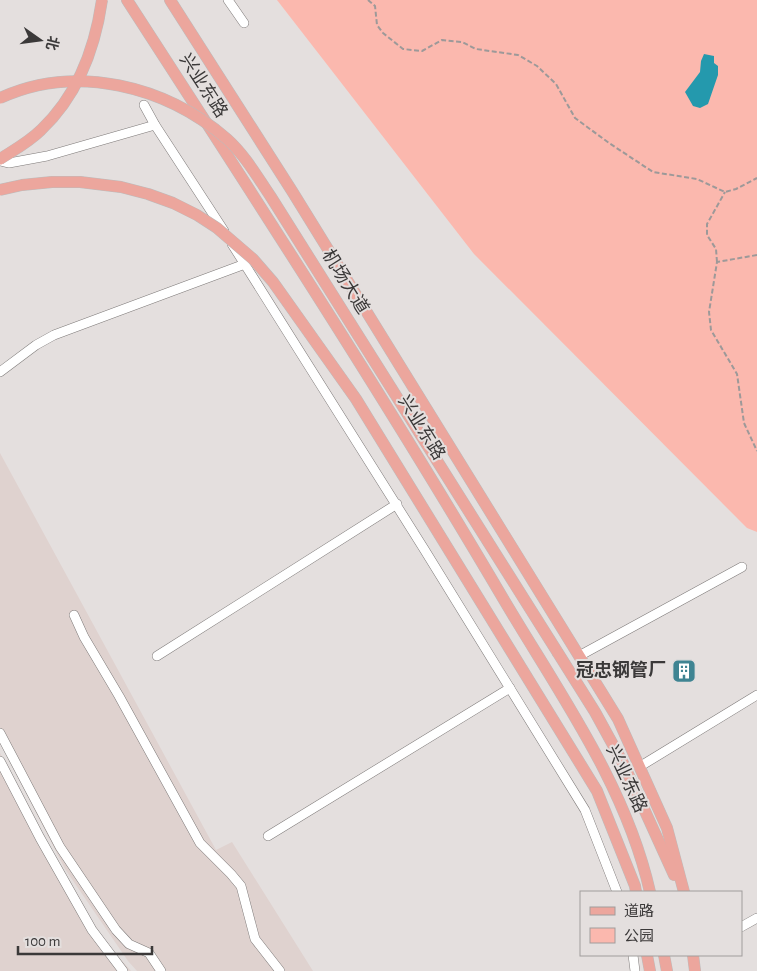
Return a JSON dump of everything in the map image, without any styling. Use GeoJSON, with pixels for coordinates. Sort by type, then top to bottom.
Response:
{"type":"FeatureCollection","features":[{"type":"Feature","properties":{"kind":"main road"},"geometry":{"type":"LineString","coordinates":[[0,160],[40,131],[53,117],[73,89],[84,67],[92,44],[102,0]]}},
{"type":"Feature","properties":{"kind":"main road","name":"兴业东路"},"geometry":{"type":"LineString","coordinates":[[127,0],[424,465],[572,712],[614,791],[644,864],[650,891]]}},
{"type":"Feature","properties":{"kind":"main road","name":"兴业东路"},"geometry":{"type":"LineString","coordinates":[[170,0],[292,192],[618,719],[667,828],[683,891]]}},
{"type":"Feature","properties":{"kind":"main road","name":"机场大道"},"geometry":{"type":"LineString","coordinates":[[0,98],[36,86],[60,82],[105,82],[153,94],[200,118],[229,141],[253,170],[271,197],[595,712],[624,765],[683,891]]}},
{"type":"Feature","properties":{"kind":"main road"},"geometry":{"type":"LineString","coordinates":[[0,190],[22,185],[70,182],[100,183],[130,189],[174,204],[196,215],[217,228],[253,258],[273,282],[356,399],[597,791],[636,891]]}},
{"type":"Feature","properties":{"kind":"main road"},"geometry":{"type":"LineString","coordinates":[[647,956],[650,971]]}},
{"type":"Feature","properties":{"kind":"main road"},"geometry":{"type":"LineString","coordinates":[[664,956],[667,971]]}},
{"type":"Feature","properties":{"kind":"main road"},"geometry":{"type":"LineString","coordinates":[[694,956],[695,971]]}},
{"type":"Feature","properties":{"kind":"street"},"geometry":{"type":"LineString","coordinates":[[228,0],[244,24]]}},
{"type":"Feature","properties":{"kind":"street"},"geometry":{"type":"LineString","coordinates":[[144,105],[154,125],[245,264],[397,504],[585,810],[617,891]]}},
{"type":"Feature","properties":{"kind":"street"},"geometry":{"type":"LineString","coordinates":[[0,160],[9,163],[46,156],[154,125]]}},
{"type":"Feature","properties":{"kind":"street"},"geometry":{"type":"LineString","coordinates":[[0,372],[36,345],[54,335],[245,264]]}},
{"type":"Feature","properties":{"kind":"street"},"geometry":{"type":"LineString","coordinates":[[157,656],[397,504]]}},
{"type":"Feature","properties":{"kind":"street"},"geometry":{"type":"LineString","coordinates":[[579,656],[742,567]]}},
{"type":"Feature","properties":{"kind":"street"},"geometry":{"type":"LineString","coordinates":[[74,615],[84,637],[119,696],[200,843],[241,886],[255,939],[280,971]]}},
{"type":"Feature","properties":{"kind":"street"},"geometry":{"type":"LineString","coordinates":[[268,836],[510,688]]}},
{"type":"Feature","properties":{"kind":"street"},"geometry":{"type":"LineString","coordinates":[[640,767],[757,695]]}},
{"type":"Feature","properties":{"kind":"street"},"geometry":{"type":"LineString","coordinates":[[0,733],[70,863],[120,934],[129,944],[149,953],[161,971]]}},
{"type":"Feature","properties":{"kind":"street"},"geometry":{"type":"LineString","coordinates":[[0,761],[40,838],[92,930],[124,971]]}},
{"type":"Feature","properties":{"kind":"street"},"geometry":{"type":"LineString","coordinates":[[742,926],[757,918]]}},
{"type":"Feature","properties":{"kind":"street"},"geometry":{"type":"LineString","coordinates":[[633,956],[635,971]]}},
{"type":"Feature","properties":{"kind":"path"},"geometry":{"type":"LineString","coordinates":[[368,0],[375,6],[377,25],[383,33],[403,49],[422,51],[442,40],[462,42],[476,49],[518,55],[537,66],[556,84],[575,118],[653,172],[697,179],[725,192],[736,189],[757,178]]}},
{"type":"Feature","properties":{"kind":"path"},"geometry":{"type":"LineString","coordinates":[[725,192],[707,224],[707,235],[716,250],[717,262],[709,312],[711,330],[737,374],[744,423],[757,451]]}},
{"type":"Feature","properties":{"kind":"path"},"geometry":{"type":"LineString","coordinates":[[717,262],[757,255]]}},
{"type":"Feature","properties":{"kind":"shaded area"},"geometry":{"type":"Polygon","coordinates":[[[0,453],[216,850],[232,842],[313,971],[137,971],[128,961],[65,869],[0,742],[0,453]]]}},
{"type":"Feature","properties":{"kind":"shaded area"},"geometry":{"type":"Polygon","coordinates":[[[0,753],[22,798],[103,940],[131,971],[0,971],[0,753]]]}},
{"type":"Feature","properties":{"kind":"green space"},"geometry":{"type":"Polygon","coordinates":[[[277,0],[757,0],[757,532],[747,528],[474,254],[277,0]]]}},
{"type":"Feature","properties":{"kind":"water"},"geometry":{"type":"Polygon","coordinates":[[[704,54],[714,56],[714,63],[718,66],[718,75],[708,104],[700,108],[693,106],[685,92],[700,72],[704,54]]]}},
{"type":"Feature","properties":{"kind":"place","name":"冠忠钢管厂"},"geometry":{"type":"Point","coordinates":[684,671]}}]}
